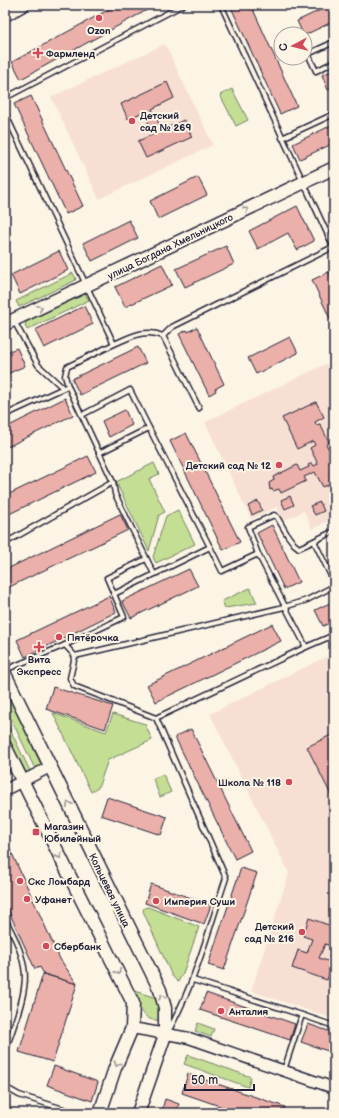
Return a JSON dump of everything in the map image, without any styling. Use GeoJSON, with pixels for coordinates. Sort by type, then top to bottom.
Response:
{"type":"FeatureCollection","features":[{"type":"Feature","properties":{"kind":"main road"},"geometry":{"type":"LineString","coordinates":[[5,15],[23,5]]}},
{"type":"Feature","properties":{"kind":"main road","name":"улица Богдана Хмельницкого"},"geometry":{"type":"LineString","coordinates":[[9,322],[334,168]]}},
{"type":"Feature","properties":{"kind":"main road","name":"Кольцевая улица"},"geometry":{"type":"LineString","coordinates":[[5,674],[160,990],[165,1008],[165,1035],[138,1113]]}},
{"type":"Feature","properties":{"kind":"main road"},"geometry":{"type":"LineString","coordinates":[[5,746],[133,1003],[132,1028],[115,1068],[100,1113]]}},
{"type":"Feature","properties":{"kind":"street"},"geometry":{"type":"LineString","coordinates":[[5,790],[50,767]]}},
{"type":"Feature","properties":{"kind":"street"},"geometry":{"type":"LineString","coordinates":[[132,1028],[189,1038],[334,1088]]}},
{"type":"Feature","properties":{"kind":"lane"},"geometry":{"type":"LineString","coordinates":[[5,98],[183,5]]}},
{"type":"Feature","properties":{"kind":"lane"},"geometry":{"type":"LineString","coordinates":[[163,336],[172,327],[334,248],[221,5]]}},
{"type":"Feature","properties":{"kind":"lane"},"geometry":{"type":"LineString","coordinates":[[334,42],[308,54],[316,71],[334,62]]}},
{"type":"Feature","properties":{"kind":"lane"},"geometry":{"type":"LineString","coordinates":[[5,113],[114,344]]}},
{"type":"Feature","properties":{"kind":"lane"},"geometry":{"type":"LineString","coordinates":[[282,138],[334,114]]}},
{"type":"Feature","properties":{"kind":"lane"},"geometry":{"type":"LineString","coordinates":[[9,322],[38,365],[63,388]]}},
{"type":"Feature","properties":{"kind":"lane"},"geometry":{"type":"LineString","coordinates":[[154,574],[115,494],[112,482],[68,386],[65,376],[67,367],[139,333],[154,332],[163,336],[199,408]]}},
{"type":"Feature","properties":{"kind":"lane"},"geometry":{"type":"LineString","coordinates":[[5,414],[68,386]]}},
{"type":"Feature","properties":{"kind":"lane"},"geometry":{"type":"LineString","coordinates":[[82,415],[130,390],[222,571],[258,554]]}},
{"type":"Feature","properties":{"kind":"lane"},"geometry":{"type":"LineString","coordinates":[[99,453],[149,428]]}},
{"type":"Feature","properties":{"kind":"lane"},"geometry":{"type":"LineString","coordinates":[[5,543],[112,482]]}},
{"type":"Feature","properties":{"kind":"lane"},"geometry":{"type":"LineString","coordinates":[[306,647],[284,607],[258,554],[248,527],[274,515],[277,517],[294,544],[299,548],[334,531]]}},
{"type":"Feature","properties":{"kind":"lane"},"geometry":{"type":"LineString","coordinates":[[314,541],[334,582]]}},
{"type":"Feature","properties":{"kind":"lane"},"geometry":{"type":"LineString","coordinates":[[114,594],[210,547]]}},
{"type":"Feature","properties":{"kind":"lane"},"geometry":{"type":"LineString","coordinates":[[5,670],[66,645],[124,616],[107,578],[146,559]]}},
{"type":"Feature","properties":{"kind":"lane"},"geometry":{"type":"LineString","coordinates":[[75,656],[284,607],[307,600],[334,586]]}},
{"type":"Feature","properties":{"kind":"lane"},"geometry":{"type":"LineString","coordinates":[[156,718],[334,635]]}},
{"type":"Feature","properties":{"kind":"lane"},"geometry":{"type":"LineString","coordinates":[[66,645],[75,656]]}},
{"type":"Feature","properties":{"kind":"lane"},"geometry":{"type":"LineString","coordinates":[[75,656],[70,678],[74,686],[156,718],[168,741],[226,878],[192,980],[181,1008],[165,1035]]}},
{"type":"Feature","properties":{"kind":"lane"},"geometry":{"type":"LineString","coordinates":[[5,919],[20,948],[25,968],[25,987],[5,1053]]}},
{"type":"Feature","properties":{"kind":"lane"},"geometry":{"type":"LineString","coordinates":[[192,980],[334,1026]]}},
{"type":"Feature","properties":{"kind":"lane"},"geometry":{"type":"LineString","coordinates":[[284,1071],[302,1015]]}},
{"type":"Feature","properties":{"kind":"lane"},"geometry":{"type":"LineString","coordinates":[[5,1087],[20,1095],[76,1113]]}},
{"type":"Feature","properties":{"kind":"shaded area","name":"Детский сад № 269"},"geometry":{"type":"Polygon","coordinates":[[[165,44],[213,145],[99,199],[51,97],[165,44]]]}},
{"type":"Feature","properties":{"kind":"shaded area","name":"Детский сад № 12"},"geometry":{"type":"Polygon","coordinates":[[[334,360],[334,518],[312,529],[304,511],[283,521],[277,507],[251,519],[205,422],[334,360]]]}},
{"type":"Feature","properties":{"kind":"shaded area","name":"Школа № 118"},"geometry":{"type":"Polygon","coordinates":[[[334,653],[334,1019],[251,991],[289,873],[210,714],[334,653]]]}},
{"type":"Feature","properties":{"kind":"green space"},"geometry":{"type":"Polygon","coordinates":[[[232,89],[248,120],[236,126],[220,95],[232,89]]]}},
{"type":"Feature","properties":{"kind":"green space"},"geometry":{"type":"Polygon","coordinates":[[[73,273],[76,279],[74,281],[19,307],[16,301],[73,273]]]}},
{"type":"Feature","properties":{"kind":"green space"},"geometry":{"type":"Polygon","coordinates":[[[85,294],[89,300],[27,330],[25,325],[26,322],[85,294]]]}},
{"type":"Feature","properties":{"kind":"green space"},"geometry":{"type":"Polygon","coordinates":[[[154,463],[159,474],[149,479],[165,512],[159,515],[149,551],[116,482],[154,463]]]}},
{"type":"Feature","properties":{"kind":"green space"},"geometry":{"type":"Polygon","coordinates":[[[178,510],[195,544],[156,563],[153,557],[166,516],[178,510]]]}},
{"type":"Feature","properties":{"kind":"green space"},"geometry":{"type":"Polygon","coordinates":[[[250,588],[257,603],[225,608],[222,601],[250,588]]]}},
{"type":"Feature","properties":{"kind":"green space"},"geometry":{"type":"Polygon","coordinates":[[[5,689],[41,764],[40,768],[36,771],[5,706],[5,689]]]}},
{"type":"Feature","properties":{"kind":"green space"},"geometry":{"type":"Polygon","coordinates":[[[53,713],[106,732],[113,714],[145,724],[152,740],[108,760],[98,788],[91,792],[53,713]]]}},
{"type":"Feature","properties":{"kind":"green space"},"geometry":{"type":"Polygon","coordinates":[[[5,719],[31,773],[27,773],[24,770],[5,732],[5,719]]]}},
{"type":"Feature","properties":{"kind":"green space"},"geometry":{"type":"Polygon","coordinates":[[[163,774],[171,792],[160,797],[153,779],[163,774]]]}},
{"type":"Feature","properties":{"kind":"green space"},"geometry":{"type":"Polygon","coordinates":[[[148,907],[199,927],[183,973],[178,982],[172,976],[143,911],[144,908],[148,907]]]}},
{"type":"Feature","properties":{"kind":"green space"},"geometry":{"type":"Polygon","coordinates":[[[132,990],[156,998],[160,1014],[158,1020],[152,1020],[144,1015],[132,990]]]}},
{"type":"Feature","properties":{"kind":"green space"},"geometry":{"type":"Polygon","coordinates":[[[198,1023],[214,1029],[211,1037],[195,1031],[198,1023]]]}},
{"type":"Feature","properties":{"kind":"green space"},"geometry":{"type":"Polygon","coordinates":[[[188,1055],[251,1077],[248,1087],[184,1064],[188,1055]]]}},
{"type":"Feature","properties":{"kind":"building"},"geometry":{"type":"Polygon","coordinates":[[[117,5],[156,5],[21,79],[12,62],[117,5]]]}},
{"type":"Feature","properties":{"kind":"building"},"geometry":{"type":"Polygon","coordinates":[[[230,5],[251,5],[273,53],[273,66],[279,66],[297,106],[280,114],[230,5]]]}},
{"type":"Feature","properties":{"kind":"building"},"geometry":{"type":"Polygon","coordinates":[[[334,5],[334,21],[313,31],[313,26],[299,26],[297,21],[334,5]]]}},
{"type":"Feature","properties":{"kind":"building"},"geometry":{"type":"Polygon","coordinates":[[[334,70],[334,87],[328,90],[322,75],[334,70]]]}},
{"type":"Feature","properties":{"kind":"building"},"geometry":{"type":"Polygon","coordinates":[[[167,82],[174,98],[152,109],[162,130],[184,120],[192,137],[146,158],[138,141],[154,134],[143,112],[128,119],[121,104],[167,82]]]}},
{"type":"Feature","properties":{"kind":"building"},"geometry":{"type":"Polygon","coordinates":[[[31,96],[83,206],[66,214],[14,104],[31,96]]]}},
{"type":"Feature","properties":{"kind":"building"},"geometry":{"type":"Polygon","coordinates":[[[334,124],[334,143],[300,159],[293,144],[334,124]]]}},
{"type":"Feature","properties":{"kind":"building"},"geometry":{"type":"Polygon","coordinates":[[[198,177],[207,195],[158,219],[150,201],[198,177]]]}},
{"type":"Feature","properties":{"kind":"building"},"geometry":{"type":"Polygon","coordinates":[[[297,206],[314,241],[297,250],[288,233],[258,249],[249,231],[297,206]]]}},
{"type":"Feature","properties":{"kind":"building"},"geometry":{"type":"Polygon","coordinates":[[[129,220],[138,238],[92,261],[83,243],[129,220]]]}},
{"type":"Feature","properties":{"kind":"building"},"geometry":{"type":"Polygon","coordinates":[[[226,246],[234,264],[185,287],[176,269],[226,246]]]}},
{"type":"Feature","properties":{"kind":"building"},"geometry":{"type":"Polygon","coordinates":[[[59,251],[68,270],[20,294],[11,275],[59,251]]]}},
{"type":"Feature","properties":{"kind":"building"},"geometry":{"type":"Polygon","coordinates":[[[162,264],[172,285],[125,307],[115,287],[162,264]]]}},
{"type":"Feature","properties":{"kind":"building"},"geometry":{"type":"Polygon","coordinates":[[[329,272],[334,283],[334,327],[312,280],[329,272]]]}},
{"type":"Feature","properties":{"kind":"building"},"geometry":{"type":"Polygon","coordinates":[[[84,306],[93,324],[44,348],[35,330],[84,306]]]}},
{"type":"Feature","properties":{"kind":"building"},"geometry":{"type":"Polygon","coordinates":[[[197,327],[224,384],[215,389],[216,391],[209,395],[179,334],[187,330],[188,332],[197,327]]]}},
{"type":"Feature","properties":{"kind":"building"},"geometry":{"type":"Polygon","coordinates":[[[290,337],[298,353],[256,374],[248,358],[290,337]]]}},
{"type":"Feature","properties":{"kind":"building"},"geometry":{"type":"Polygon","coordinates":[[[138,347],[146,363],[80,395],[72,379],[138,347]]]}},
{"type":"Feature","properties":{"kind":"building"},"geometry":{"type":"Polygon","coordinates":[[[17,348],[25,366],[5,375],[5,353],[17,348]]]}},
{"type":"Feature","properties":{"kind":"building"},"geometry":{"type":"Polygon","coordinates":[[[65,398],[73,415],[5,448],[5,428],[65,398]]]}},
{"type":"Feature","properties":{"kind":"building"},"geometry":{"type":"Polygon","coordinates":[[[316,402],[324,417],[315,422],[316,425],[320,424],[329,442],[326,444],[328,448],[334,445],[334,482],[323,487],[315,472],[304,477],[306,481],[281,493],[279,489],[273,491],[272,489],[270,490],[269,483],[274,480],[273,477],[297,465],[300,471],[309,467],[308,465],[312,463],[314,466],[318,464],[310,448],[315,445],[313,441],[297,449],[282,418],[316,402]]]}},
{"type":"Feature","properties":{"kind":"building"},"geometry":{"type":"Polygon","coordinates":[[[125,410],[132,425],[109,437],[102,421],[125,410]]]}},
{"type":"Feature","properties":{"kind":"building"},"geometry":{"type":"Polygon","coordinates":[[[186,433],[240,542],[223,550],[170,441],[186,433]]]}},
{"type":"Feature","properties":{"kind":"building"},"geometry":{"type":"Polygon","coordinates":[[[88,456],[96,472],[5,516],[5,496],[88,456]]]}},
{"type":"Feature","properties":{"kind":"building"},"geometry":{"type":"Polygon","coordinates":[[[290,496],[294,505],[285,509],[281,500],[290,496]]]}},
{"type":"Feature","properties":{"kind":"building"},"geometry":{"type":"Polygon","coordinates":[[[258,501],[262,510],[252,515],[248,506],[258,501]]]}},
{"type":"Feature","properties":{"kind":"building"},"geometry":{"type":"Polygon","coordinates":[[[320,502],[324,511],[315,515],[310,506],[320,502]]]}},
{"type":"Feature","properties":{"kind":"building"},"geometry":{"type":"Polygon","coordinates":[[[120,514],[128,530],[5,589],[5,570],[120,514]]]}},
{"type":"Feature","properties":{"kind":"building"},"geometry":{"type":"Polygon","coordinates":[[[272,525],[299,582],[284,589],[257,533],[272,525]]]}},
{"type":"Feature","properties":{"kind":"building"},"geometry":{"type":"Polygon","coordinates":[[[189,569],[198,586],[131,618],[122,601],[189,569]]]}},
{"type":"Feature","properties":{"kind":"building"},"geometry":{"type":"Polygon","coordinates":[[[109,596],[116,612],[25,657],[17,640],[109,596]]]}},
{"type":"Feature","properties":{"kind":"building"},"geometry":{"type":"Polygon","coordinates":[[[334,601],[334,621],[323,626],[315,610],[334,601]]]}},
{"type":"Feature","properties":{"kind":"building"},"geometry":{"type":"Polygon","coordinates":[[[272,624],[281,641],[156,702],[147,685],[272,624]]]}},
{"type":"Feature","properties":{"kind":"building"},"geometry":{"type":"Polygon","coordinates":[[[53,687],[113,706],[105,729],[46,709],[53,687]]]}},
{"type":"Feature","properties":{"kind":"building"},"geometry":{"type":"Polygon","coordinates":[[[191,729],[251,851],[235,859],[175,737],[191,729]]]}},
{"type":"Feature","properties":{"kind":"building"},"geometry":{"type":"Polygon","coordinates":[[[329,736],[334,746],[334,801],[307,747],[329,736]]]}},
{"type":"Feature","properties":{"kind":"building"},"geometry":{"type":"Polygon","coordinates":[[[107,797],[167,817],[161,835],[101,815],[107,797]]]}},
{"type":"Feature","properties":{"kind":"building"},"geometry":{"type":"Polygon","coordinates":[[[5,838],[60,959],[77,984],[44,974],[40,967],[35,969],[5,903],[5,838]]]}},
{"type":"Feature","properties":{"kind":"building"},"geometry":{"type":"Polygon","coordinates":[[[241,868],[257,873],[224,970],[208,965],[241,868]]]}},
{"type":"Feature","properties":{"kind":"building"},"geometry":{"type":"Polygon","coordinates":[[[151,884],[211,905],[204,924],[145,903],[151,884]]]}},
{"type":"Feature","properties":{"kind":"building"},"geometry":{"type":"Polygon","coordinates":[[[334,896],[334,913],[329,911],[334,896]]]}},
{"type":"Feature","properties":{"kind":"building"},"geometry":{"type":"Polygon","coordinates":[[[309,918],[334,927],[334,947],[325,944],[319,958],[333,963],[327,980],[292,968],[298,950],[307,953],[312,939],[303,936],[309,918]]]}},
{"type":"Feature","properties":{"kind":"building"},"geometry":{"type":"Polygon","coordinates":[[[43,974],[77,984],[53,1062],[19,1052],[43,974]]]}},
{"type":"Feature","properties":{"kind":"building"},"geometry":{"type":"Polygon","coordinates":[[[206,993],[295,1024],[290,1040],[200,1010],[206,993]]]}},
{"type":"Feature","properties":{"kind":"building"},"geometry":{"type":"Polygon","coordinates":[[[308,1024],[334,1033],[334,1053],[301,1042],[308,1024]]]}},
{"type":"Feature","properties":{"kind":"building"},"geometry":{"type":"Polygon","coordinates":[[[54,1066],[98,1082],[92,1101],[47,1085],[54,1066]]]}},
{"type":"Feature","properties":{"kind":"building"},"geometry":{"type":"Polygon","coordinates":[[[188,1074],[285,1107],[283,1113],[240,1113],[182,1093],[188,1074]]]}},
{"type":"Feature","properties":{"kind":"building"},"geometry":{"type":"Polygon","coordinates":[[[165,1099],[179,1104],[176,1113],[161,1113],[165,1099]]]}},
{"type":"Feature","properties":{"kind":"place","name":"Ozon"},"geometry":{"type":"Point","coordinates":[99,18]}},
{"type":"Feature","properties":{"kind":"place","name":"Фармленд"},"geometry":{"type":"Point","coordinates":[38,53]}},
{"type":"Feature","properties":{"kind":"place","name":"Детский сад № 269"},"geometry":{"type":"Point","coordinates":[132,121]}},
{"type":"Feature","properties":{"kind":"place","name":"Детский сад № 12"},"geometry":{"type":"Point","coordinates":[279,465]}},
{"type":"Feature","properties":{"kind":"place","name":"Пятёрочка"},"geometry":{"type":"Point","coordinates":[59,637]}},
{"type":"Feature","properties":{"kind":"place","name":"Вита Экспресс"},"geometry":{"type":"Point","coordinates":[39,647]}},
{"type":"Feature","properties":{"kind":"place","name":"Школа № 118"},"geometry":{"type":"Point","coordinates":[289,782]}},
{"type":"Feature","properties":{"kind":"place","name":"Магазин Юбилейный"},"geometry":{"type":"Point","coordinates":[36,832]}},
{"type":"Feature","properties":{"kind":"place","name":"Скс Ломбард"},"geometry":{"type":"Point","coordinates":[20,881]}},
{"type":"Feature","properties":{"kind":"place","name":"Уфанет"},"geometry":{"type":"Point","coordinates":[27,899]}},
{"type":"Feature","properties":{"kind":"place","name":"Империя Суши"},"geometry":{"type":"Point","coordinates":[156,901]}},
{"type":"Feature","properties":{"kind":"place","name":"Детский сад № 216"},"geometry":{"type":"Point","coordinates":[302,932]}},
{"type":"Feature","properties":{"kind":"place","name":"Сбербанк"},"geometry":{"type":"Point","coordinates":[46,946]}},
{"type":"Feature","properties":{"kind":"place","name":"Анталия"},"geometry":{"type":"Point","coordinates":[221,1011]}}]}
